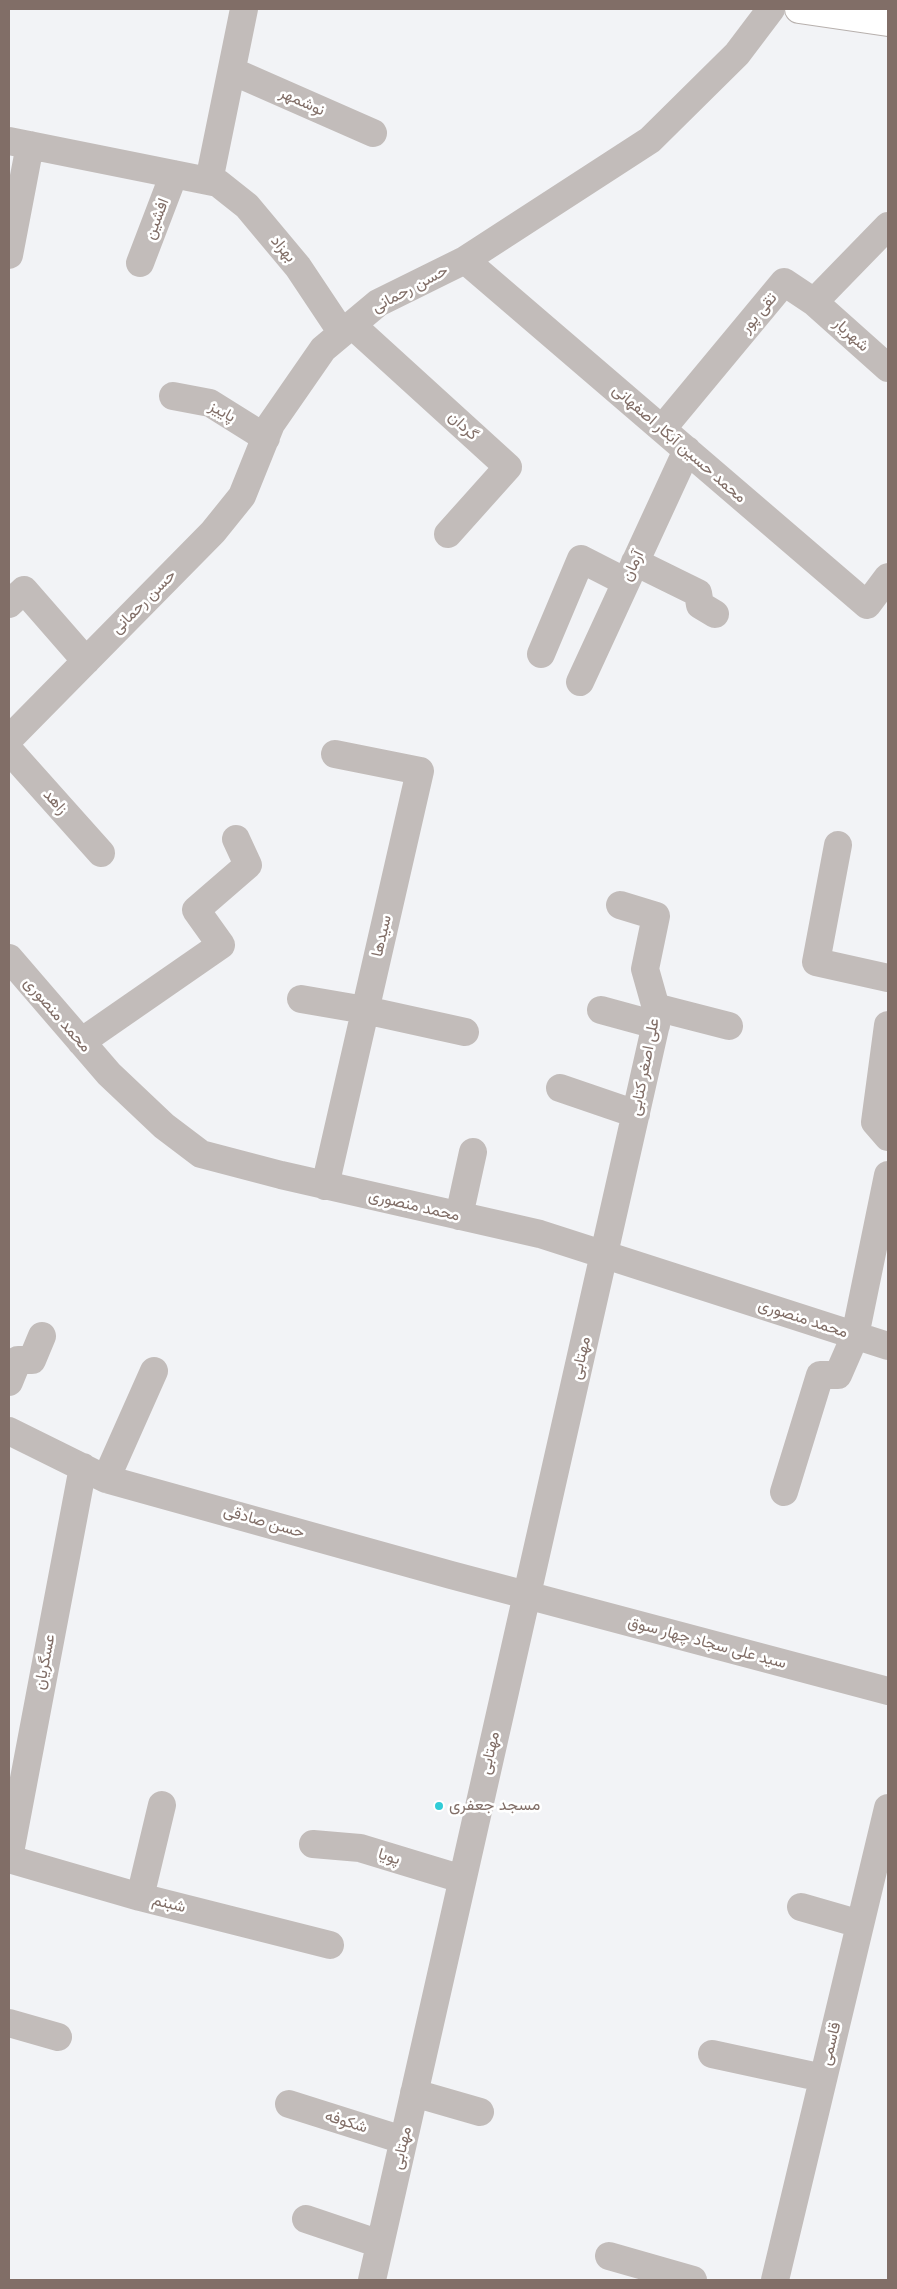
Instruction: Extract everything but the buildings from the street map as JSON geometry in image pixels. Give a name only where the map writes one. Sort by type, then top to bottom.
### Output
[{"type":"main road","points":[[799,9],[826,11],[888,22]]},
{"type":"street","points":[[209,181],[244,9]]},
{"type":"street","name":"حسن رحمانی","points":[[9,739],[213,532],[242,496],[272,424],[323,349],[378,303],[466,260],[650,140],[737,54],[771,9]]},
{"type":"street","name":"نوشمهر","points":[[232,71],[373,133]]},
{"type":"street","points":[[9,255],[19,143]]},
{"type":"street","name":"بهزاد","points":[[19,143],[218,183],[246,206],[347,329]]},
{"type":"street","name":"افشین","points":[[140,263],[174,174]]},
{"type":"street","points":[[814,302],[888,226]]},
{"type":"street","name":"محمد حسین آبکار اصفهانی","points":[[466,260],[867,605],[888,578]]},
{"type":"street","name":"تقی پور","points":[[662,429],[784,282],[814,302]]},
{"type":"street","name":"شهریار","points":[[814,302],[888,368]]},
{"type":"street","name":"گردان","points":[[347,329],[508,467],[448,534]]},
{"type":"street","name":"پاییز","points":[[173,396],[210,403],[266,438]]},
{"type":"street","name":"آرمان","points":[[580,682],[687,450]]},
{"type":"street","points":[[541,654],[581,558],[698,593],[700,605],[715,614]]},
{"type":"street","points":[[9,604],[24,590],[86,661]]},
{"type":"street","name":"زاهد","points":[[9,750],[101,853]]},
{"type":"street","name":"سیدها","points":[[325,1186],[420,771],[336,754]]},
{"type":"street","points":[[81,1042],[221,945],[196,910],[248,865],[236,839]]},
{"type":"street","points":[[838,845],[816,962],[888,978]]},
{"type":"street","name":"علی اصغر کتابی","points":[[605,1255],[655,1016],[645,969],[656,916],[620,904]]},
{"type":"street","name":"محمد منصوری","points":[[9,958],[81,1042],[123,1087],[164,1126],[201,1154],[325,1186],[540,1234],[888,1346]]},
{"type":"street","points":[[301,999],[365,1010],[465,1032]]},
{"type":"street","points":[[601,1010],[729,1026]]},
{"type":"street","points":[[888,1025],[875,1122],[888,1137]]},
{"type":"street","points":[[560,1088],[636,1114]]},
{"type":"street","points":[[459,1216],[473,1152]]},
{"type":"street","points":[[784,1492],[820,1375],[838,1375],[855,1336],[888,1175]]},
{"type":"street","name":"مهتابی","points":[[372,2280],[526,1595],[605,1255]]},
{"type":"street","points":[[9,1382],[18,1360],[32,1360],[42,1336]]},
{"type":"street","name":"عسگریان","points":[[9,1858],[95,1473],[154,1371]]},
{"type":"street","name":"حسن صادقی","points":[[9,1431],[95,1473],[526,1595]]},
{"type":"street","name":"سید علی سجاد چهار سوق","points":[[526,1595],[888,1691]]},
{"type":"street","points":[[140,1897],[162,1804]]},
{"type":"street","name":"قاسمی","points":[[775,2280],[888,1808]]},
{"type":"street","name":"پویا","points":[[314,1844],[360,1848],[462,1879]]},
{"type":"street","name":"شبنم","points":[[9,1858],[140,1897],[330,1945]]},
{"type":"street","points":[[801,1907],[860,1924]]},
{"type":"street","points":[[9,2023],[58,2037]]},
{"type":"street","points":[[712,2054],[823,2078]]},
{"type":"street","points":[[414,2093],[480,2112]]},
{"type":"street","name":"شکوفه","points":[[289,2104],[403,2140]]},
{"type":"street","points":[[306,2219],[380,2244]]},
{"type":"street","points":[[609,2256],[694,2280]]},
{"type":"place","name":"مسجد جعفری","points":[[439,1806]]}]
